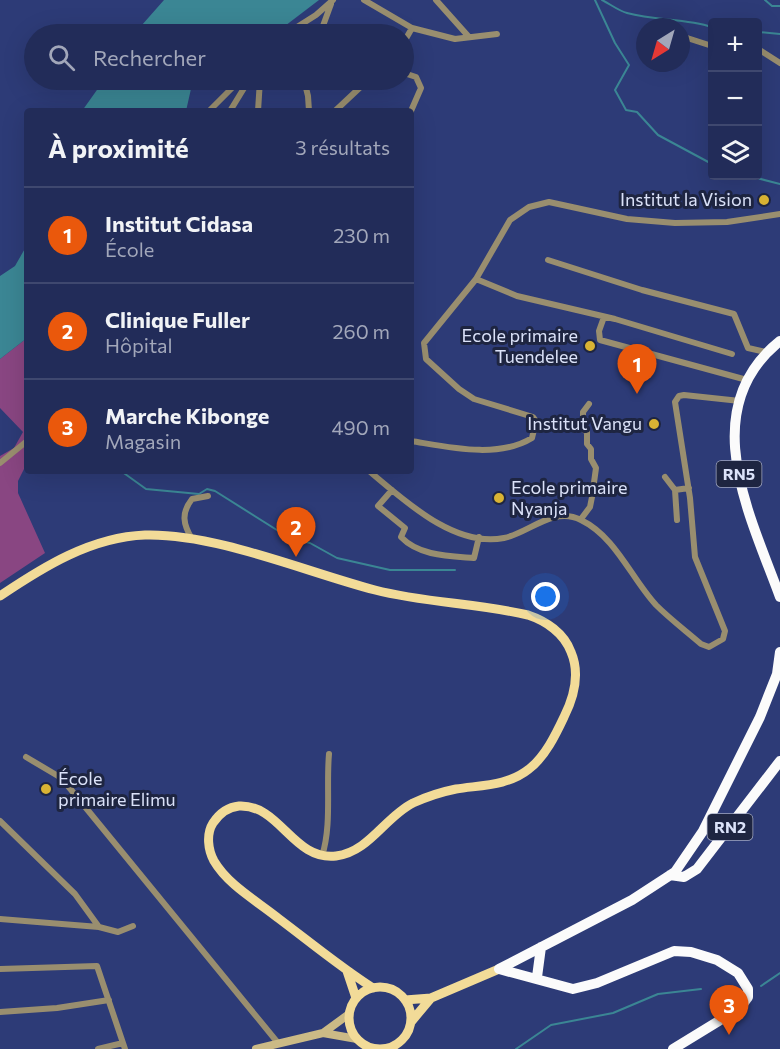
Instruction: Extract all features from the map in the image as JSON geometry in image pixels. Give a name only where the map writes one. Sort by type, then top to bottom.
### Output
[{"type":"highway","name":"RN5","points":[[780,341],[754,366],[747,380],[733,442],[742,487],[780,597]]},
{"type":"highway","points":[[670,875],[703,831],[760,717],[777,674],[780,652]]},
{"type":"highway","name":"RN2","points":[[499,969],[632,900],[670,875],[684,877],[697,869],[780,761]]},
{"type":"highway","points":[[537,977],[541,947]]},
{"type":"highway","points":[[499,969],[537,977],[559,986],[583,988],[674,951],[691,952],[717,960],[738,973],[748,989],[746,1001],[735,1011],[673,1049]]},
{"type":"main road","points":[[0,596],[47,566],[77,551],[106,542],[143,535],[192,539],[397,595],[528,615],[547,623],[571,650],[576,668],[571,699],[555,736],[530,769],[506,781],[489,786],[455,789],[426,798],[396,815],[357,849],[335,856],[322,856],[305,849],[264,813],[248,807],[231,808],[225,811],[214,820],[209,832],[213,859],[231,882],[347,971],[373,988],[394,990],[405,1000],[411,1022]]},
{"type":"main road","points":[[405,1000],[431,998],[499,969]]},
{"type":"main road","points":[[347,971],[356,998]]},
{"type":"main road","points":[[373,988],[356,998],[350,1014],[352,1031],[362,1044],[380,1049],[393,1047],[406,1036],[411,1022],[431,998]]},
{"type":"street","points":[[364,0],[405,24]]},
{"type":"street","points":[[300,24],[333,1]]},
{"type":"street","points":[[326,24],[333,1]]},
{"type":"street","points":[[435,1],[469,37]]},
{"type":"street","points":[[414,29],[455,39],[497,34]]},
{"type":"street","points":[[690,39],[708,45]]},
{"type":"street","points":[[762,52],[780,63]]},
{"type":"street","points":[[412,108],[421,88],[414,76]]},
{"type":"street","points":[[212,108],[230,90]]},
{"type":"street","points":[[232,108],[243,90]]},
{"type":"street","points":[[258,108],[259,90]]},
{"type":"street","points":[[306,90],[309,108]]},
{"type":"street","points":[[338,108],[357,90]]},
{"type":"street","points":[[414,441],[476,450],[523,443],[532,438],[536,421],[533,417],[474,399],[459,389],[426,359],[424,343],[476,279],[510,220],[538,203],[549,202],[627,219],[675,223],[727,222],[780,214]]},
{"type":"street","points":[[548,260],[642,290],[734,314],[748,348],[766,352]]},
{"type":"street","points":[[476,279],[517,296],[604,316],[732,354]]},
{"type":"street","points":[[604,316],[599,331],[600,340],[747,380]]},
{"type":"street","points":[[373,474],[435,523],[479,537],[503,538],[545,520],[563,516],[581,519],[617,552],[657,606],[701,644],[709,646],[723,639],[725,631],[695,557],[689,488],[676,398],[684,395],[741,401]]},
{"type":"street","points":[[581,519],[590,507],[596,468],[587,444],[587,432],[583,429],[583,412],[589,404]]},
{"type":"street","points":[[0,463],[24,443]]},
{"type":"street","points":[[665,477],[675,490],[677,520]]},
{"type":"street","points":[[675,490],[689,488]]},
{"type":"street","points":[[392,490],[378,506],[405,528],[401,537],[418,549],[446,556],[474,558],[479,537]]},
{"type":"street","points":[[192,539],[184,523],[185,511],[192,499],[208,496]]},
{"type":"street","points":[[322,856],[328,840],[326,815],[330,792],[327,775],[329,754]]},
{"type":"street","points":[[26,756],[58,776],[68,786],[278,1043]]},
{"type":"street","points":[[0,821],[75,894],[99,927]]},
{"type":"street","points":[[0,919],[99,927],[118,932],[133,926]]},
{"type":"street","points":[[0,969],[97,966],[124,1046],[98,1049]]},
{"type":"street","points":[[0,1012],[57,1008],[109,1000]]},
{"type":"street","points":[[256,1049],[323,1033],[350,1014]]},
{"type":"street","points":[[323,1033],[362,1044]]},
{"type":"shaded area","points":[[164,0],[319,0],[288,24],[143,24]]},
{"type":"shaded area","points":[[97,90],[191,90],[187,108],[84,108]]},
{"type":"shaded area","points":[[24,250],[24,340],[0,359],[0,276],[15,266]]},
{"type":"shaded area","points":[[24,340],[24,469],[18,481],[18,493],[45,553],[0,583],[0,456],[14,448],[23,432],[0,408],[0,359]]},
{"type":"waterway","points":[[595,0],[615,43],[629,65],[615,90],[626,110],[637,112],[658,135],[708,162]]},
{"type":"waterway","points":[[602,0],[627,13],[708,26]]},
{"type":"waterway","points":[[765,0],[772,6],[780,6]]},
{"type":"waterway","points":[[762,32],[780,34]]},
{"type":"waterway","points":[[762,179],[780,184]]},
{"type":"waterway","points":[[125,474],[146,489],[199,494],[207,489],[215,491],[288,537],[310,543],[337,558],[390,570],[455,570]]},
{"type":"waterway","points":[[761,986],[780,973]]},
{"type":"waterway","points":[[516,1049],[551,1025],[613,1013],[658,994],[701,989]]},
{"type":"place","name":"Institut la Vision","points":[[764,200]]},
{"type":"place","name":"Ecole primaire Tuendelee","points":[[590,346]]},
{"type":"place","name":"Institut Cidasa","points":[[637,394]]},
{"type":"place","name":"Institut Vangu","points":[[654,424]]},
{"type":"place","name":"Ecole primaire Nyanja","points":[[499,498]]},
{"type":"place","name":"Clinique Fuller","points":[[296,557]]},
{"type":"place","name":"École primaire Elimu","points":[[46,789]]},
{"type":"place","name":"Marche Kibonge","points":[[729,1035]]}]
